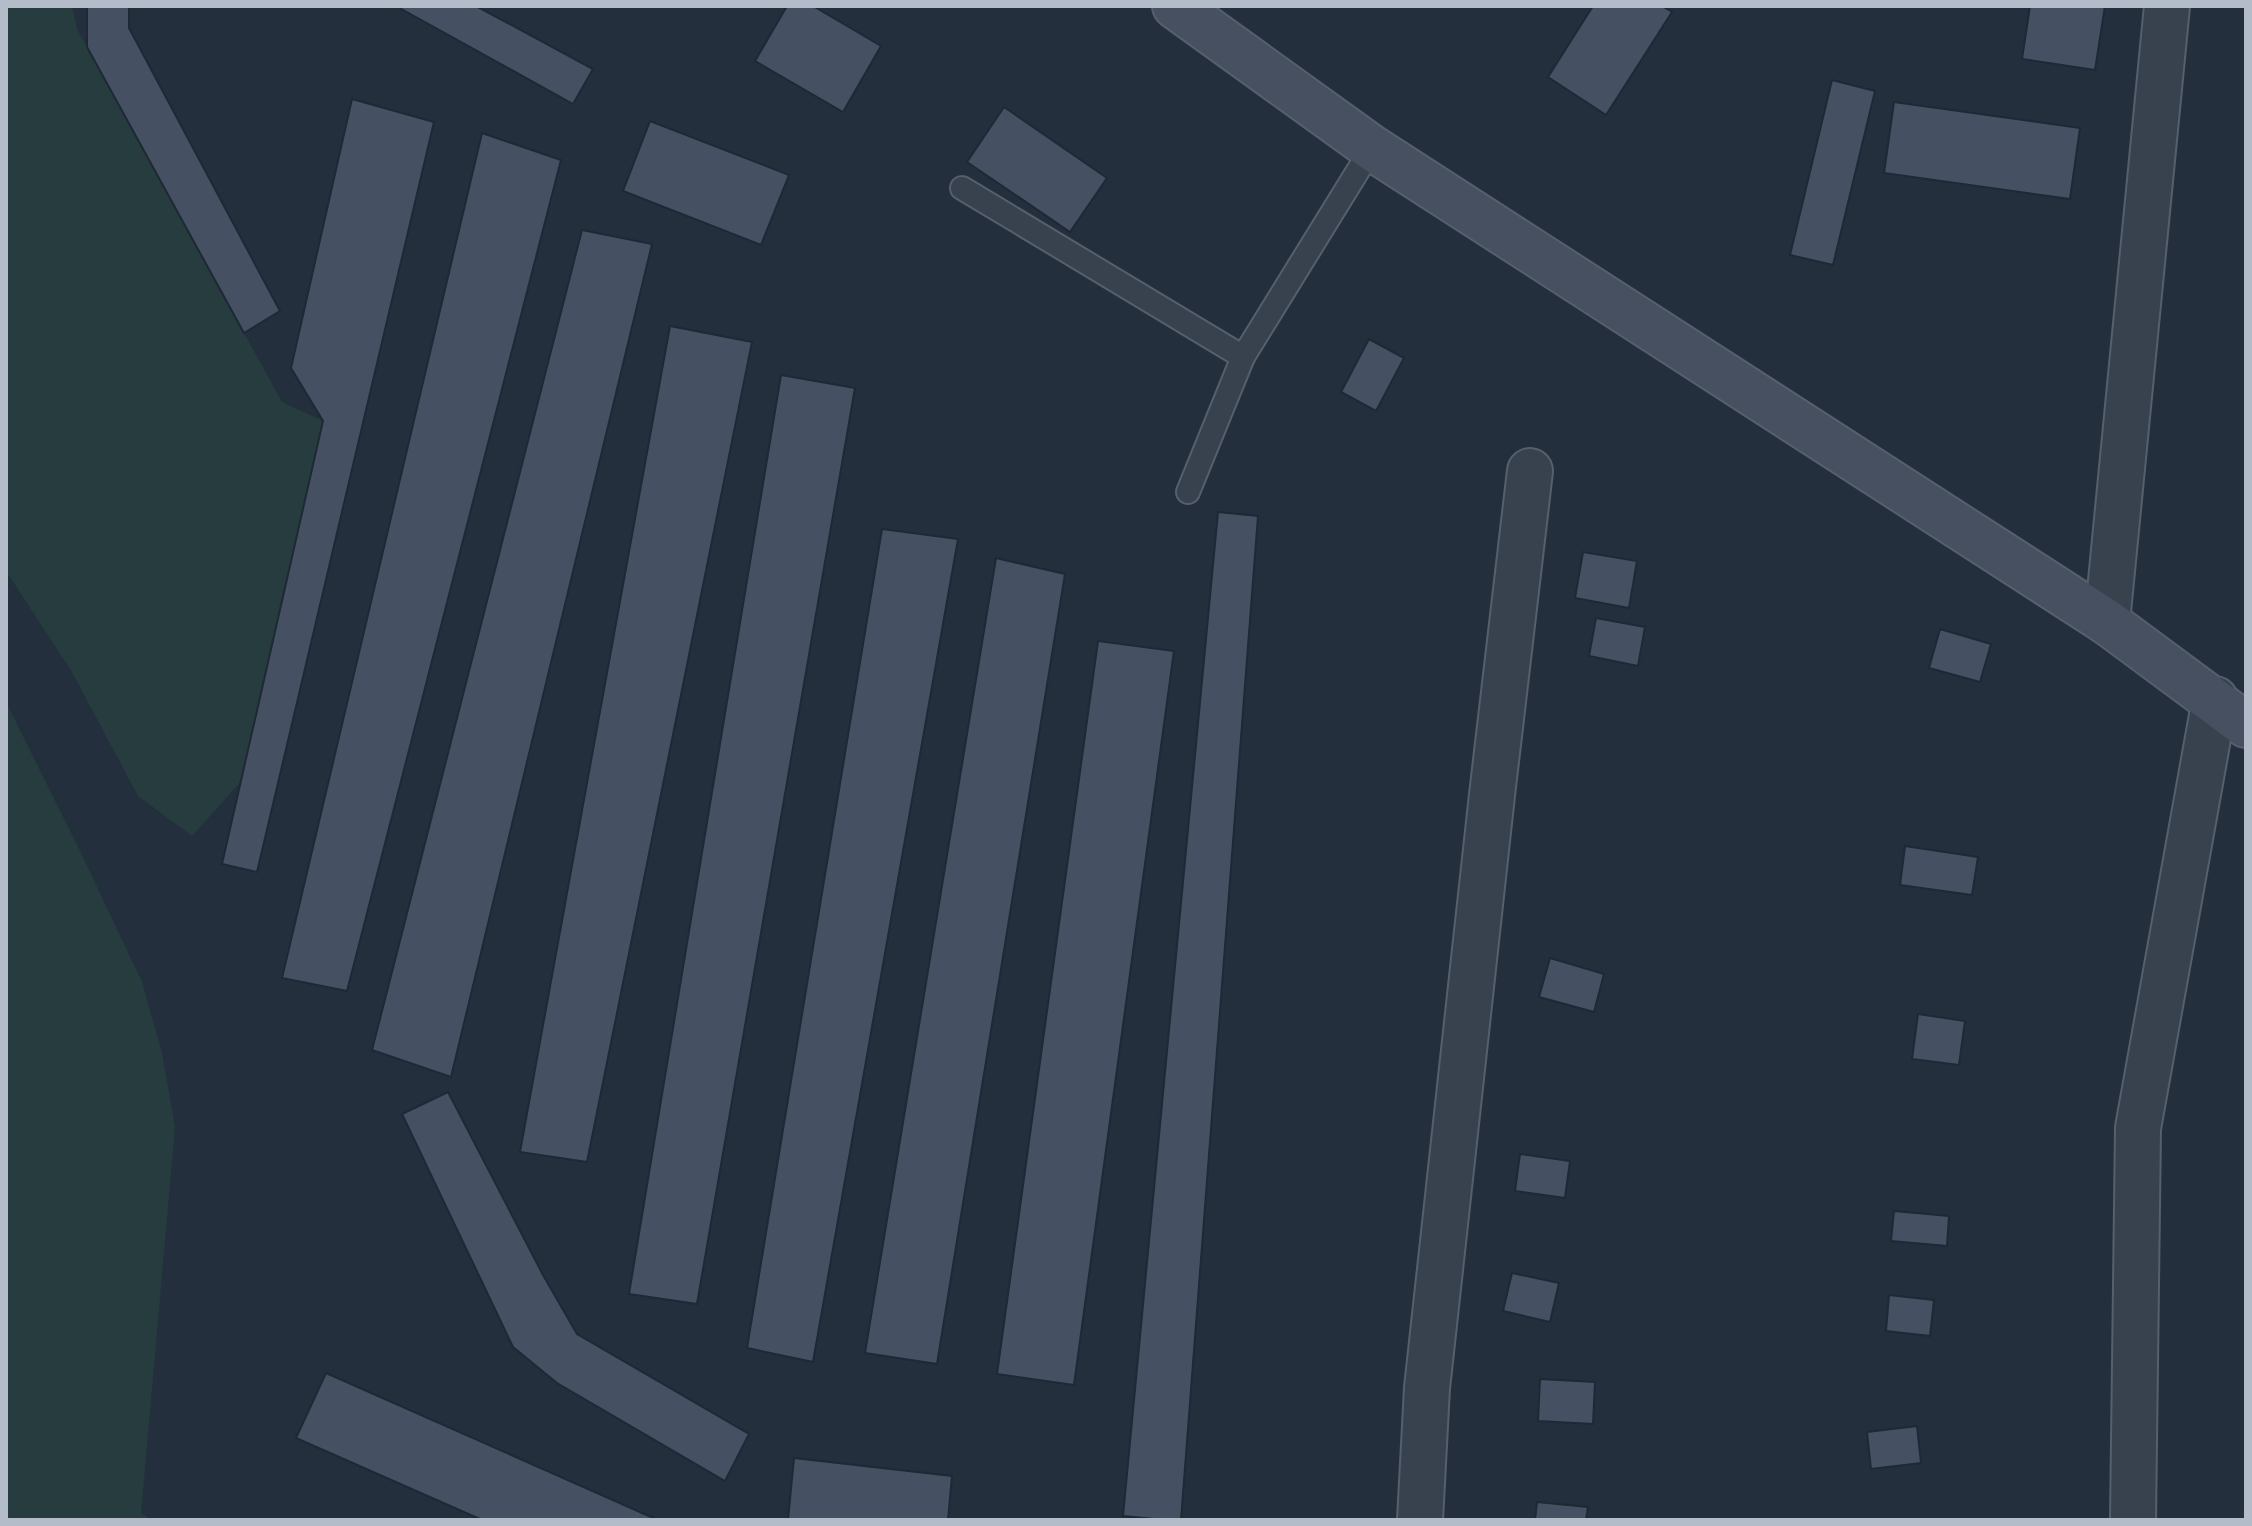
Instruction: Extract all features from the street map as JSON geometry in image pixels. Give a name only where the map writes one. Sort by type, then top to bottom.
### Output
[{"type":"street","points":[[1175,6],[1372,148],[2107,622],[2230,712],[2138,1128],[2133,1520]]},
{"type":"street","points":[[2107,622],[2167,6]]},
{"type":"street","points":[[1420,1520],[1429,1372],[1530,471]]},
{"type":"lane","points":[[1188,492],[1243,357],[1372,148]]},
{"type":"lane","points":[[962,188],[1243,357]]},
{"type":"green space","points":[[6,6],[72,6],[77,29],[282,402],[323,421],[243,779],[192,836],[138,796],[72,672],[6,571]]},
{"type":"green space","points":[[6,702],[142,982],[162,1053],[175,1127],[141,1513],[152,1520],[6,1520]]},
{"type":"building","points":[[87,6],[129,6],[129,28],[280,311],[244,333],[87,47]]},
{"type":"building","points":[[396,6],[476,6],[593,69],[573,104]]},
{"type":"building","points":[[787,6],[813,6],[881,46],[843,112],[755,61]]},
{"type":"building","points":[[1593,6],[1662,6],[1672,12],[1606,115],[1548,77]]},
{"type":"building","points":[[2030,6],[2105,6],[2095,70],[2022,59]]},
{"type":"building","points":[[1832,80],[1875,91],[1833,265],[1790,255]]},
{"type":"building","points":[[352,99],[434,122],[257,872],[222,864],[323,421],[291,368]]},
{"type":"building","points":[[1894,102],[2080,128],[2070,199],[1884,173]]},
{"type":"building","points":[[1004,107],[1107,178],[1070,232],[967,162]]},
{"type":"building","points":[[650,121],[789,175],[761,245],[623,191]]},
{"type":"building","points":[[482,133],[561,160],[347,991],[282,978]]},
{"type":"building","points":[[582,230],[652,244],[451,1077],[372,1050]]},
{"type":"building","points":[[670,326],[752,342],[587,1162],[520,1152]]},
{"type":"building","points":[[1369,339],[1404,358],[1376,411],[1341,392]]},
{"type":"building","points":[[781,375],[855,388],[697,1304],[629,1294]]},
{"type":"building","points":[[1218,512],[1258,516],[1181,1520],[1165,1520],[1123,1516]]},
{"type":"building","points":[[882,529],[958,539],[813,1362],[747,1348]]},
{"type":"building","points":[[1583,552],[1637,561],[1629,608],[1575,598]]},
{"type":"building","points":[[996,558],[1065,574],[937,1364],[865,1353]]},
{"type":"building","points":[[1596,618],[1645,627],[1638,666],[1589,656]]},
{"type":"building","points":[[1940,629],[1991,644],[1980,682],[1929,668]]},
{"type":"building","points":[[1098,641],[1174,651],[1074,1385],[997,1374]]},
{"type":"building","points":[[1905,846],[1978,857],[1972,895],[1900,885]]},
{"type":"building","points":[[1550,958],[1604,974],[1594,1012],[1539,997]]},
{"type":"building","points":[[1918,1014],[1965,1021],[1959,1065],[1912,1059]]},
{"type":"building","points":[[448,1092],[577,1334],[749,1434],[725,1481],[557,1383],[513,1347],[402,1114]]},
{"type":"building","points":[[1520,1154],[1570,1161],[1565,1198],[1515,1191]]},
{"type":"building","points":[[1894,1211],[1949,1216],[1947,1246],[1891,1241]]},
{"type":"building","points":[[1512,1273],[1559,1283],[1550,1322],[1503,1311]]},
{"type":"building","points":[[1889,1295],[1934,1300],[1930,1336],[1886,1331]]},
{"type":"building","points":[[326,1373],[658,1520],[482,1520],[296,1438]]},
{"type":"building","points":[[1540,1379],[1595,1382],[1593,1424],[1538,1421]]},
{"type":"building","points":[[1917,1426],[1921,1463],[1871,1469],[1867,1432]]},
{"type":"building","points":[[794,1458],[952,1476],[948,1520],[788,1520]]},
{"type":"building","points":[[1537,1502],[1588,1507],[1586,1520],[1535,1520]]}]
